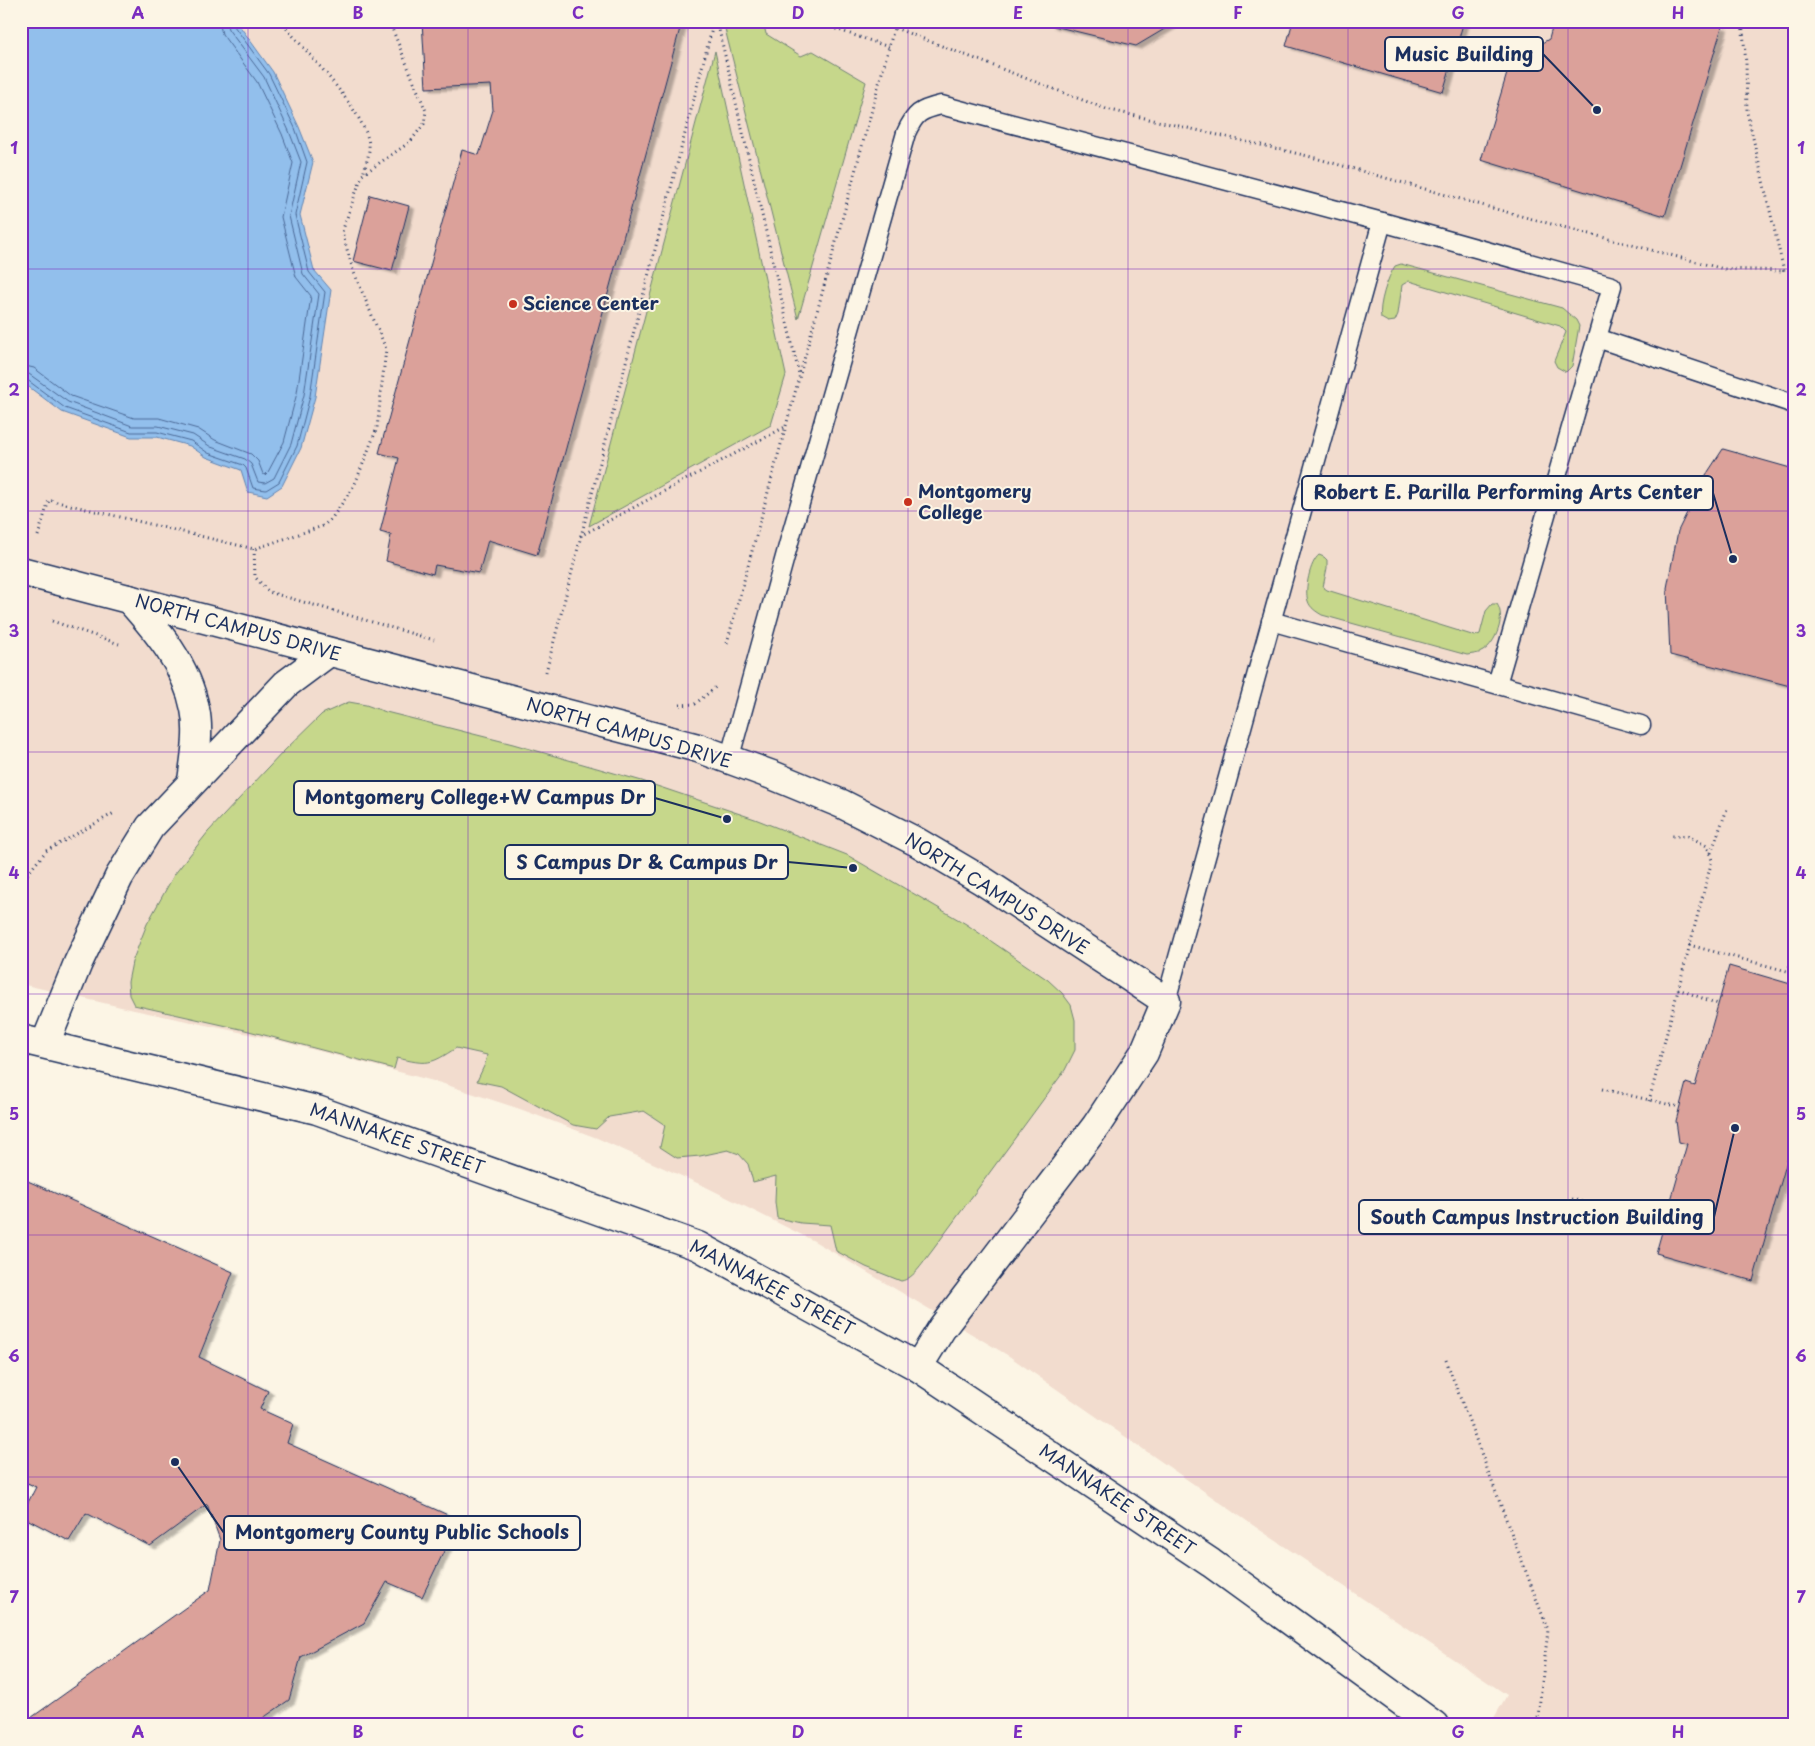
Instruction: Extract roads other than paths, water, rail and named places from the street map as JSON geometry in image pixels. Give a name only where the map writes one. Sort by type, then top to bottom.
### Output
[{"type":"street","name":"NORTH CAMPUS DRIVE","points":[[21,571],[698,748],[772,775],[842,804],[917,842],[983,881],[1166,1001]]},
{"type":"street","points":[[128,599],[153,627],[167,647],[184,677],[193,701],[197,739],[192,781]]},
{"type":"street","points":[[33,1041],[78,963],[119,877],[150,827],[286,684],[329,652]]},
{"type":"street","points":[[918,1367],[942,1328],[1096,1126],[1144,1053],[1166,1001]]},
{"type":"street","name":"MANNAKEE STREET","points":[[33,1041],[316,1110],[698,1246],[918,1367],[1211,1563],[1434,1725]]},
{"type":"lane","points":[[729,760],[906,132],[912,121],[924,109],[941,105],[1382,222],[1612,286],[1498,684]]},
{"type":"lane","points":[[1166,1001],[1382,222]]},
{"type":"lane","points":[[1597,338],[1794,404]]},
{"type":"lane","points":[[1271,621],[1641,725]]},
{"type":"water","points":[[21,21],[236,21],[273,72],[313,162],[300,215],[314,270],[331,290],[315,397],[301,448],[282,486],[267,496],[248,492],[241,470],[206,457],[190,446],[157,437],[131,437],[62,412],[21,381]]},
{"type":"place","name":"Music Building","points":[[1597,110]]},
{"type":"place","name":"Science Center","points":[[513,304]]},
{"type":"place","name":"Montgomery College","points":[[908,502]]},
{"type":"place","name":"Robert E. Parilla Performing Arts Center","points":[[1733,559]]},
{"type":"place","name":"Montgomery College+W Campus Dr","points":[[727,819]]},
{"type":"place","name":"S Campus Dr & Campus Dr","points":[[853,868]]},
{"type":"place","name":"South Campus Instruction Building","points":[[1735,1128]]},
{"type":"place","name":"Montgomery County Public Schools","points":[[175,1462]]}]
